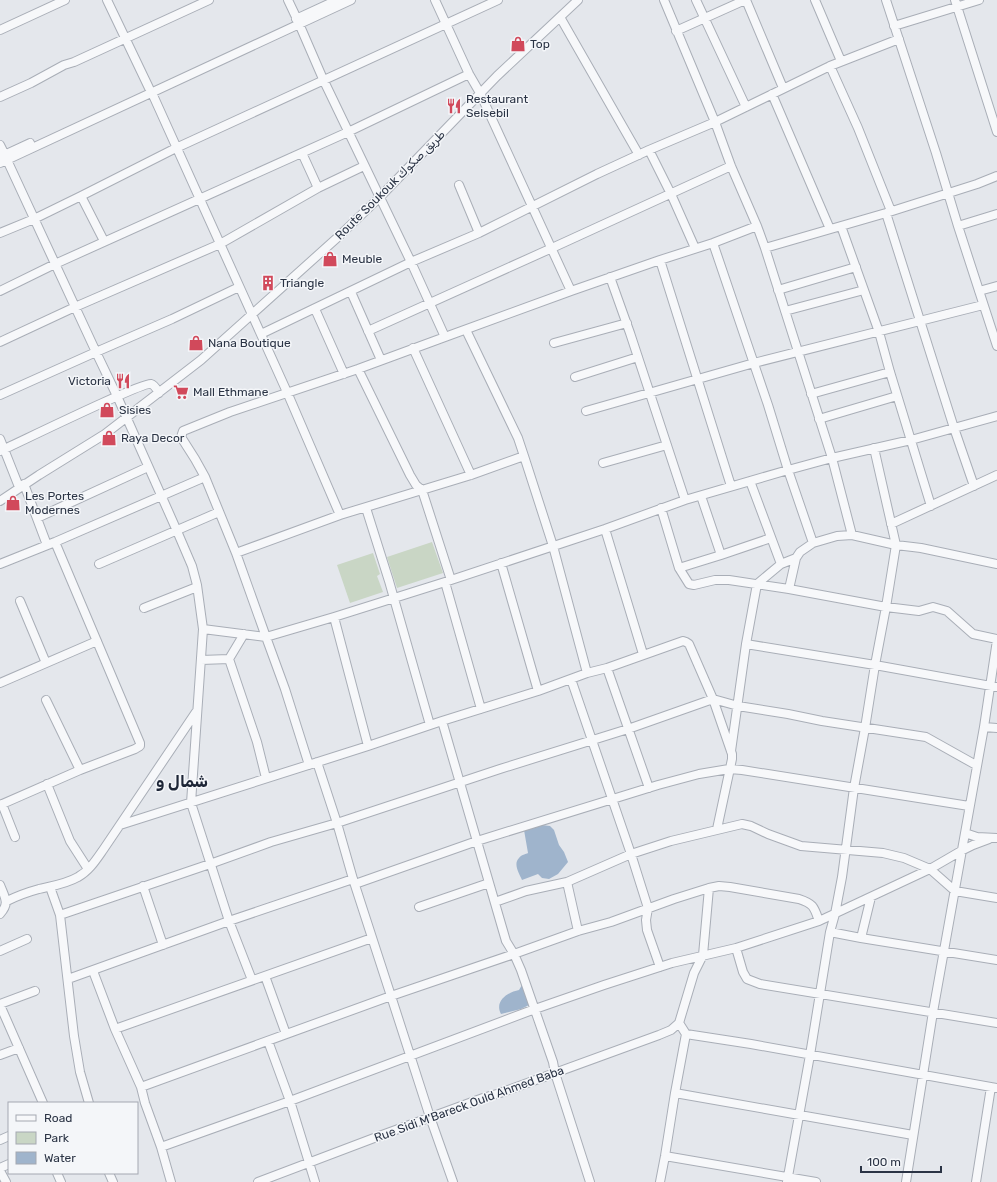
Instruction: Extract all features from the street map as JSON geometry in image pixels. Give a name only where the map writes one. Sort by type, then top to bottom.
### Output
[{"type":"street","points":[[0,30],[65,0]]},
{"type":"street","points":[[107,0],[200,198],[287,392],[340,515]]},
{"type":"street","points":[[0,97],[31,83],[64,65],[74,62],[209,0]]},
{"type":"street","points":[[288,0],[323,79],[411,262],[445,337]]},
{"type":"street","points":[[3,159],[298,21],[337,0]]},
{"type":"street","points":[[298,21],[351,0]]},
{"type":"street","points":[[435,0],[533,206],[571,291]]},
{"type":"street","points":[[0,233],[34,219],[176,148],[323,79],[498,0]]},
{"type":"street","name":"Route Soukouk طريق صكوك","points":[[0,500],[105,434],[201,360],[315,258],[380,197],[480,93],[578,0]]},
{"type":"street","points":[[664,0],[765,248],[832,458],[852,535]]},
{"type":"street","points":[[696,0],[746,107]]},
{"type":"street","points":[[676,31],[745,0],[783,88]]},
{"type":"street","points":[[815,0],[841,61]]},
{"type":"street","points":[[886,0],[997,346]]},
{"type":"street","points":[[894,26],[956,3],[979,0]]},
{"type":"street","points":[[956,3],[997,132]]},
{"type":"street","points":[[560,16],[639,155]]},
{"type":"street","points":[[261,334],[411,262],[479,233],[597,174],[714,122],[830,66],[898,39]]},
{"type":"street","points":[[830,66],[858,128],[888,212],[954,428],[974,486]]},
{"type":"street","points":[[0,291],[104,241],[348,132],[469,74]]},
{"type":"street","points":[[772,94],[830,229]]},
{"type":"street","points":[[0,145],[3,159],[34,219],[118,396],[126,418],[178,531],[192,566],[197,587],[203,629],[191,803],[229,921],[252,980]]},
{"type":"street","points":[[649,150],[671,194],[695,248]]},
{"type":"street","points":[[302,153],[318,188]]},
{"type":"street","points":[[0,342],[220,244],[318,188],[364,166]]},
{"type":"street","points":[[368,331],[731,166]]},
{"type":"street","points":[[765,248],[888,212],[978,184],[997,176]]},
{"type":"street","points":[[459,185],[479,233]]},
{"type":"street","points":[[81,196],[104,241]]},
{"type":"street","points":[[958,226],[997,214]]},
{"type":"street","points":[[309,764],[285,689],[236,553],[204,477],[181,437],[183,431],[230,412],[344,374],[610,277],[713,243],[757,226]]},
{"type":"street","points":[[841,226],[879,332],[931,506]]},
{"type":"street","points":[[713,243],[813,543]]},
{"type":"street","points":[[660,260],[731,486]]},
{"type":"street","points":[[778,290],[856,266]]},
{"type":"street","points":[[610,277],[627,323],[684,500]]},
{"type":"street","points":[[979,292],[997,286]]},
{"type":"street","points":[[0,395],[172,320],[239,287]]},
{"type":"street","points":[[785,311],[864,290]]},
{"type":"street","points":[[351,292],[381,360]]},
{"type":"street","points":[[586,411],[754,363],[984,305]]},
{"type":"street","points":[[315,309],[344,374]]},
{"type":"street","points":[[554,343],[627,323]]},
{"type":"street","points":[[466,330],[518,438],[553,546],[587,673]]},
{"type":"street","points":[[413,348],[471,475]]},
{"type":"street","points":[[575,377],[638,357]]},
{"type":"street","points":[[358,369],[413,481],[422,490],[448,581],[481,709]]},
{"type":"street","points":[[811,394],[890,372]]},
{"type":"street","points":[[2,450],[118,396],[148,384],[154,386],[159,393]]},
{"type":"street","points":[[819,418],[897,396]]},
{"type":"street","points":[[203,629],[266,637],[448,581],[605,529],[684,500],[832,458],[911,440],[997,416]]},
{"type":"street","points":[[0,439],[2,450],[51,543],[97,641],[140,743],[140,746],[135,749],[80,770],[1,804],[15,837]]},
{"type":"street","points":[[603,463],[667,445]]},
{"type":"street","points":[[788,1180],[830,932],[842,877],[854,788],[896,545],[874,448]]},
{"type":"street","points":[[236,553],[340,515],[471,475],[524,456]]},
{"type":"street","points":[[37,518],[148,467]]},
{"type":"street","points":[[891,524],[997,476]]},
{"type":"street","points":[[0,564],[204,477]]},
{"type":"street","points":[[750,481],[781,564]]},
{"type":"street","points":[[701,496],[721,555]]},
{"type":"street","points":[[366,508],[382,557],[430,725]]},
{"type":"street","points":[[661,508],[680,568],[689,584],[694,585],[722,580],[789,589],[886,607],[919,611],[933,607],[947,611],[973,634],[997,639],[993,686],[976,765],[970,806],[961,850],[922,1074],[906,1182]]},
{"type":"street","points":[[99,564],[219,512]]},
{"type":"street","points":[[605,529],[643,654]]},
{"type":"street","points":[[789,589],[796,558],[800,552],[813,543],[837,536],[852,535],[997,564]]},
{"type":"street","points":[[680,568],[771,538]]},
{"type":"street","points":[[731,752],[746,644],[757,584],[781,564],[796,558]]},
{"type":"street","points":[[500,563],[538,691]]},
{"type":"street","points":[[144,608],[197,587]]},
{"type":"street","points":[[20,600],[46,663]]},
{"type":"street","points":[[334,617],[368,746]]},
{"type":"street","points":[[244,634],[229,659],[257,742],[266,778]]},
{"type":"street","points":[[0,681],[97,641]]},
{"type":"street","points":[[120,825],[538,691],[683,641],[689,644],[712,699],[731,752],[732,758],[717,829]]},
{"type":"street","points":[[746,644],[993,686]]},
{"type":"street","points":[[201,660],[229,659]]},
{"type":"street","points":[[607,668],[649,788]]},
{"type":"street","points":[[571,679],[648,908],[646,920],[647,930],[660,967]]},
{"type":"street","points":[[60,914],[271,842],[337,823],[460,782],[628,729],[712,699],[738,706],[926,737],[976,765]]},
{"type":"street","points":[[46,700],[80,770]]},
{"type":"street","points":[[7,901],[16,896],[74,880],[95,862],[197,710]]},
{"type":"street","points":[[442,721],[506,941],[521,970],[535,1009],[590,1182]]},
{"type":"street","points":[[984,727],[997,728]]},
{"type":"street","points":[[318,762],[372,938],[452,1182]]},
{"type":"street","points":[[68,979],[229,921],[477,841],[698,774],[729,769],[742,770],[970,806]]},
{"type":"street","points":[[47,784],[67,835],[88,869]]},
{"type":"street","points":[[495,902],[526,891],[567,882],[631,854],[671,841],[742,824],[751,826],[801,846],[883,853],[904,858],[930,869],[955,891],[997,898]]},
{"type":"street","points":[[965,833],[977,837],[993,838]]},
{"type":"street","points":[[161,1146],[290,1101],[535,1009],[604,985],[660,967],[703,955],[736,948],[819,921],[871,898],[930,869],[961,850],[993,838]]},
{"type":"street","points":[[567,882],[578,931]]},
{"type":"street","points":[[419,907],[489,883]]},
{"type":"street","points":[[0,885],[7,901],[5,909],[0,914]]},
{"type":"street","points":[[143,886],[163,945]]},
{"type":"street","points":[[141,1087],[391,996],[578,931],[611,922],[674,898],[709,888],[719,886],[730,887],[799,898],[809,902],[819,921]]},
{"type":"street","points":[[50,887],[60,914],[74,1036],[80,1072],[89,1102]]},
{"type":"street","points":[[660,1182],[686,1034],[679,1023],[694,973],[703,955],[709,888]]},
{"type":"street","points":[[861,938],[871,898]]},
{"type":"street","points":[[830,932],[997,960]]},
{"type":"street","points":[[115,1029],[372,938]]},
{"type":"street","points":[[0,951],[27,939]]},
{"type":"street","points":[[736,948],[743,972],[747,979],[752,982],[820,995],[997,1023]]},
{"type":"street","points":[[93,971],[115,1029],[141,1087],[141,1104],[161,1146],[171,1182]]},
{"type":"street","points":[[265,976],[286,1034]]},
{"type":"street","points":[[35,991],[0,1004],[43,1102]]},
{"type":"street","name":"Rue Sidi M'Bareck Ould Ahmed Baba","points":[[258,1182],[483,1098],[659,1035],[671,1030],[679,1023]]},
{"type":"street","points":[[686,1034],[994,1087],[976,1182]]},
{"type":"street","points":[[268,1041],[290,1101],[316,1182]]},
{"type":"street","points":[[0,1054],[19,1048]]},
{"type":"street","points":[[675,1093],[913,1135]]},
{"type":"street","points":[[665,1156],[788,1180],[816,1182]]},
{"type":"street","points":[[0,1169],[6,1182]]},
{"type":"green space","points":[[432,542],[443,573],[397,588],[387,557]]},
{"type":"green space","points":[[373,553],[380,574],[377,576],[383,592],[350,603],[337,565]]},
{"type":"water","points":[[542,825],[550,826],[554,830],[559,845],[568,862],[558,874],[549,879],[542,878],[538,874],[522,880],[517,869],[517,860],[522,855],[528,853],[524,830]]},
{"type":"water","points":[[522,985],[529,1005],[521,1009],[501,1014],[499,1005],[503,998],[519,990]]},
{"type":"place","name":"Top","points":[[518,44]]},
{"type":"place","name":"Restaurant Selsebil","points":[[454,106]]},
{"type":"place","name":"Meuble","points":[[330,259]]},
{"type":"place","name":"Triangle","points":[[268,283]]},
{"type":"place","name":"Nana Boutique","points":[[196,343]]},
{"type":"place","name":"Victoria","points":[[123,381]]},
{"type":"place","name":"Mall Ethmane","points":[[181,392]]},
{"type":"place","name":"Sisies","points":[[107,410]]},
{"type":"place","name":"Raya Decor","points":[[109,438]]},
{"type":"place","name":"Les Portes Modernes","points":[[13,503]]},
{"type":"district","name":"شمال و","points":[[182,781]]}]
